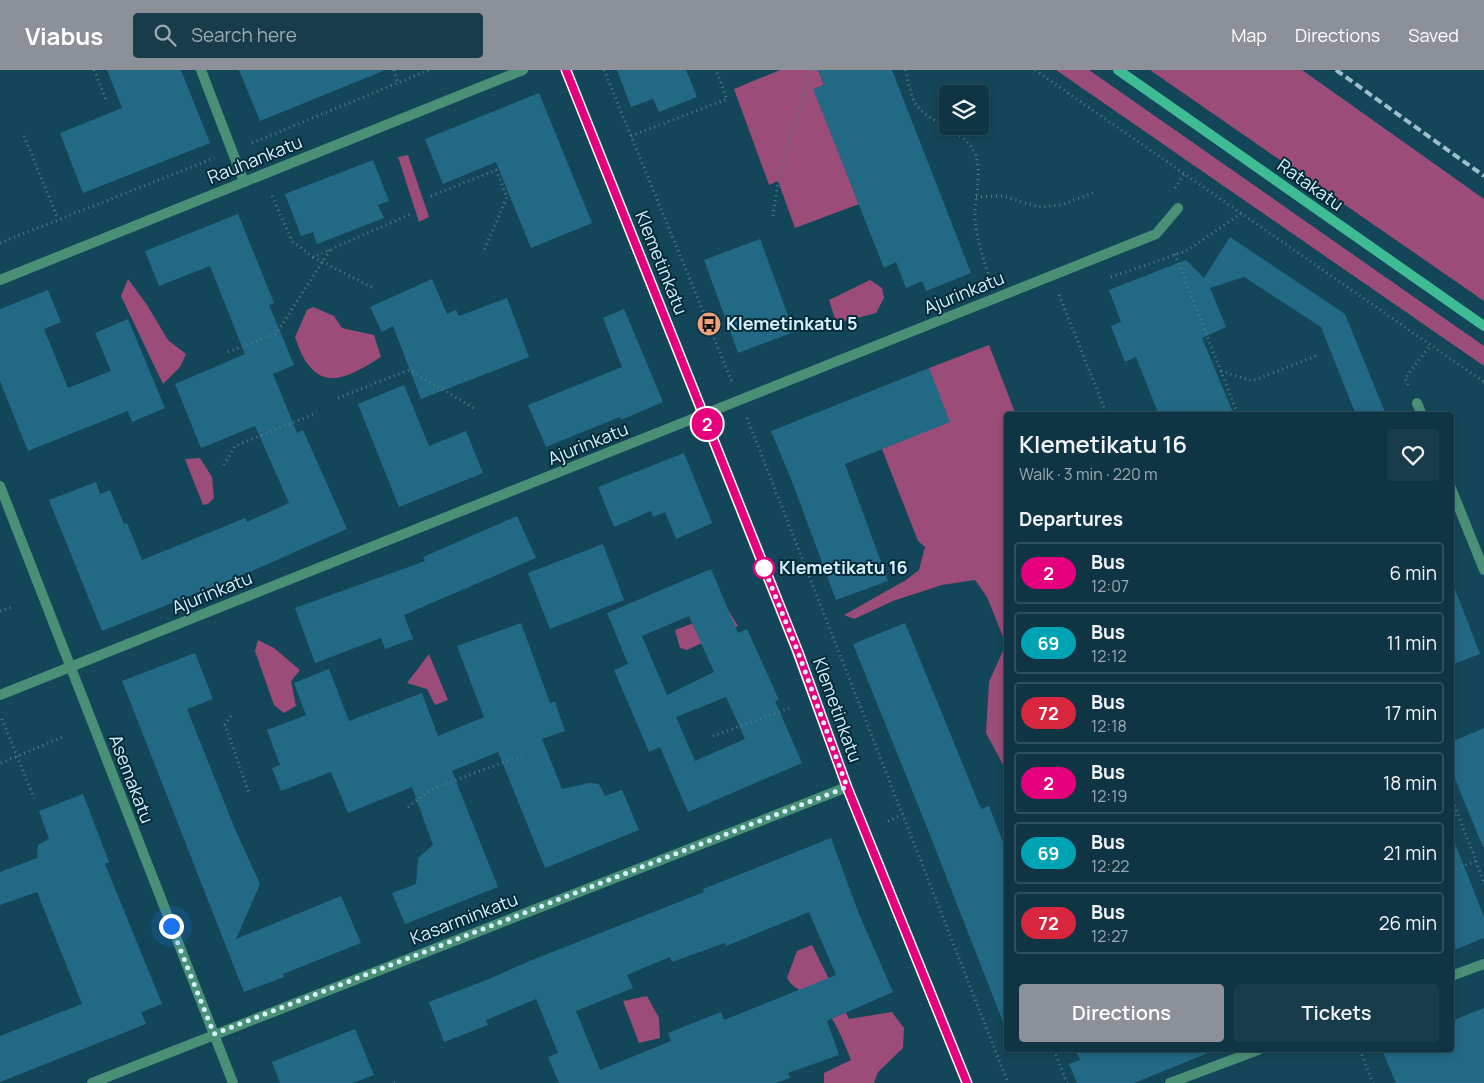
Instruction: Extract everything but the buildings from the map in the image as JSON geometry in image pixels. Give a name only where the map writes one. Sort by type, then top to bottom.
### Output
[{"type":"main road","name":"Ratakatu","points":[[1118,70],[1484,326]]},
{"type":"street","points":[[201,70],[244,182]]},
{"type":"street","name":"Rauhankatu","points":[[0,280],[523,70]]},
{"type":"street","name":"Klemetinkatu","points":[[566,70],[798,652],[847,787],[967,1083]]},
{"type":"street","name":"Ajurinkatu","points":[[0,695],[704,416],[1156,234],[1178,208]]},
{"type":"street","points":[[1417,403],[1421,412]]},
{"type":"street","name":"Asemakatu","points":[[0,486],[233,1083]]},
{"type":"street","points":[[1454,495],[1484,570]]},
{"type":"street","name":"Kasarminkatu","points":[[92,1083],[847,787]]},
{"type":"street","points":[[1454,975],[1484,964]]},
{"type":"street","points":[[1170,1083],[1253,1052]]},
{"type":"path","points":[[94,70],[107,102]]},
{"type":"path","points":[[394,70],[398,83]]},
{"type":"path","points":[[604,70],[732,381]]},
{"type":"path","points":[[631,136],[727,99],[716,70]]},
{"type":"path","points":[[773,216],[778,181],[811,70]]},
{"type":"path","points":[[905,70],[916,105],[928,117],[939,124]]},
{"type":"path","points":[[1035,70],[1484,382]]},
{"type":"path","points":[[957,135],[972,147],[976,158],[975,215],[978,243],[991,280]]},
{"type":"path","points":[[24,136],[58,220]]},
{"type":"path","points":[[431,196],[496,170],[507,198],[483,253]]},
{"type":"path","points":[[976,197],[1002,196],[1039,207],[1061,205],[1093,193]]},
{"type":"path","points":[[272,196],[292,242],[313,257],[373,288]]},
{"type":"path","points":[[313,257],[410,214]]},
{"type":"path","points":[[228,352],[276,334],[330,249]]},
{"type":"path","points":[[1175,254],[1237,412]]},
{"type":"path","points":[[1052,276],[1106,412]]},
{"type":"path","points":[[1417,403],[1406,378],[1430,345]]},
{"type":"path","points":[[1221,371],[1252,381],[1316,356]]},
{"type":"path","points":[[338,398],[409,370],[474,408]]},
{"type":"path","points":[[224,465],[235,446],[317,414]]},
{"type":"path","points":[[748,421],[1008,1083]]},
{"type":"path","points":[[0,611],[12,607]]},
{"type":"path","points":[[713,736],[790,708]]},
{"type":"path","points":[[231,716],[225,725],[249,793]]},
{"type":"path","points":[[2,719],[34,798]]},
{"type":"path","points":[[1,763],[63,737]]},
{"type":"path","points":[[408,807],[430,790],[509,760],[522,757]]},
{"type":"path","points":[[1454,804],[1484,884]]},
{"type":"path","points":[[1454,815],[1457,812]]},
{"type":"path","points":[[888,821],[902,815]]},
{"type":"path","points":[[1454,870],[1476,861]]},
{"type":"path","points":[[1055,1052],[1067,1083]]},
{"type":"path","points":[[1361,1052],[1373,1083]]},
{"type":"shaded area","points":[[780,70],[818,70],[824,85],[814,89],[859,204],[795,228],[778,181],[769,185],[734,89]]},
{"type":"shaded area","points":[[1056,70],[1089,70],[1484,346],[1484,366]]},
{"type":"shaded area","points":[[1150,70],[1302,70],[1484,199],[1484,301]]},
{"type":"shaded area","points":[[408,155],[429,217],[419,222],[398,157]]},
{"type":"shaded area","points":[[128,279],[147,305],[168,340],[186,354],[180,367],[163,384],[121,296]]},
{"type":"shaded area","points":[[870,280],[882,288],[884,298],[876,313],[846,321],[835,319],[829,300]]},
{"type":"shaded area","points":[[313,307],[334,316],[342,328],[374,335],[381,357],[346,376],[328,378],[319,375],[306,361],[295,337],[307,310]]},
{"type":"shaded area","points":[[989,345],[1015,412],[1004,412],[1004,639],[987,597],[975,580],[942,585],[893,601],[854,619],[844,615],[906,580],[919,570],[925,547],[918,541],[882,449],[929,368]]},
{"type":"shaded area","points":[[200,458],[212,477],[214,498],[208,504],[203,505],[185,459]]},
{"type":"shaded area","points":[[728,610],[738,626],[687,650],[680,648],[675,630]]},
{"type":"shaded area","points":[[258,640],[274,648],[300,670],[291,681],[296,706],[284,713],[274,705],[255,651]]},
{"type":"shaded area","points":[[1004,648],[1004,766],[986,733],[989,682]]},
{"type":"shaded area","points":[[429,654],[448,700],[435,705],[427,689],[407,683]]},
{"type":"shaded area","points":[[812,945],[849,1019],[892,1012],[904,1028],[903,1048],[878,1072],[874,1083],[824,1083],[824,1073],[851,1060],[838,1029],[824,1007],[814,998],[793,986],[787,978],[797,951]]},
{"type":"shaded area","points":[[647,996],[659,1018],[660,1038],[639,1043],[623,1001]]},
{"type":"railway","points":[[1336,70],[1484,176]]},
{"type":"bus line","name":"2","points":[[566,70],[764,571],[798,652],[847,787],[967,1083]]},
{"type":"place","name":"Klemetinkatu 5","points":[[709,324]]},
{"type":"place","name":"Klemetikatu 16","points":[[764,568]]},
{"type":"route","points":[[171,926],[214,1034],[847,787],[798,652],[764,568]]}]
